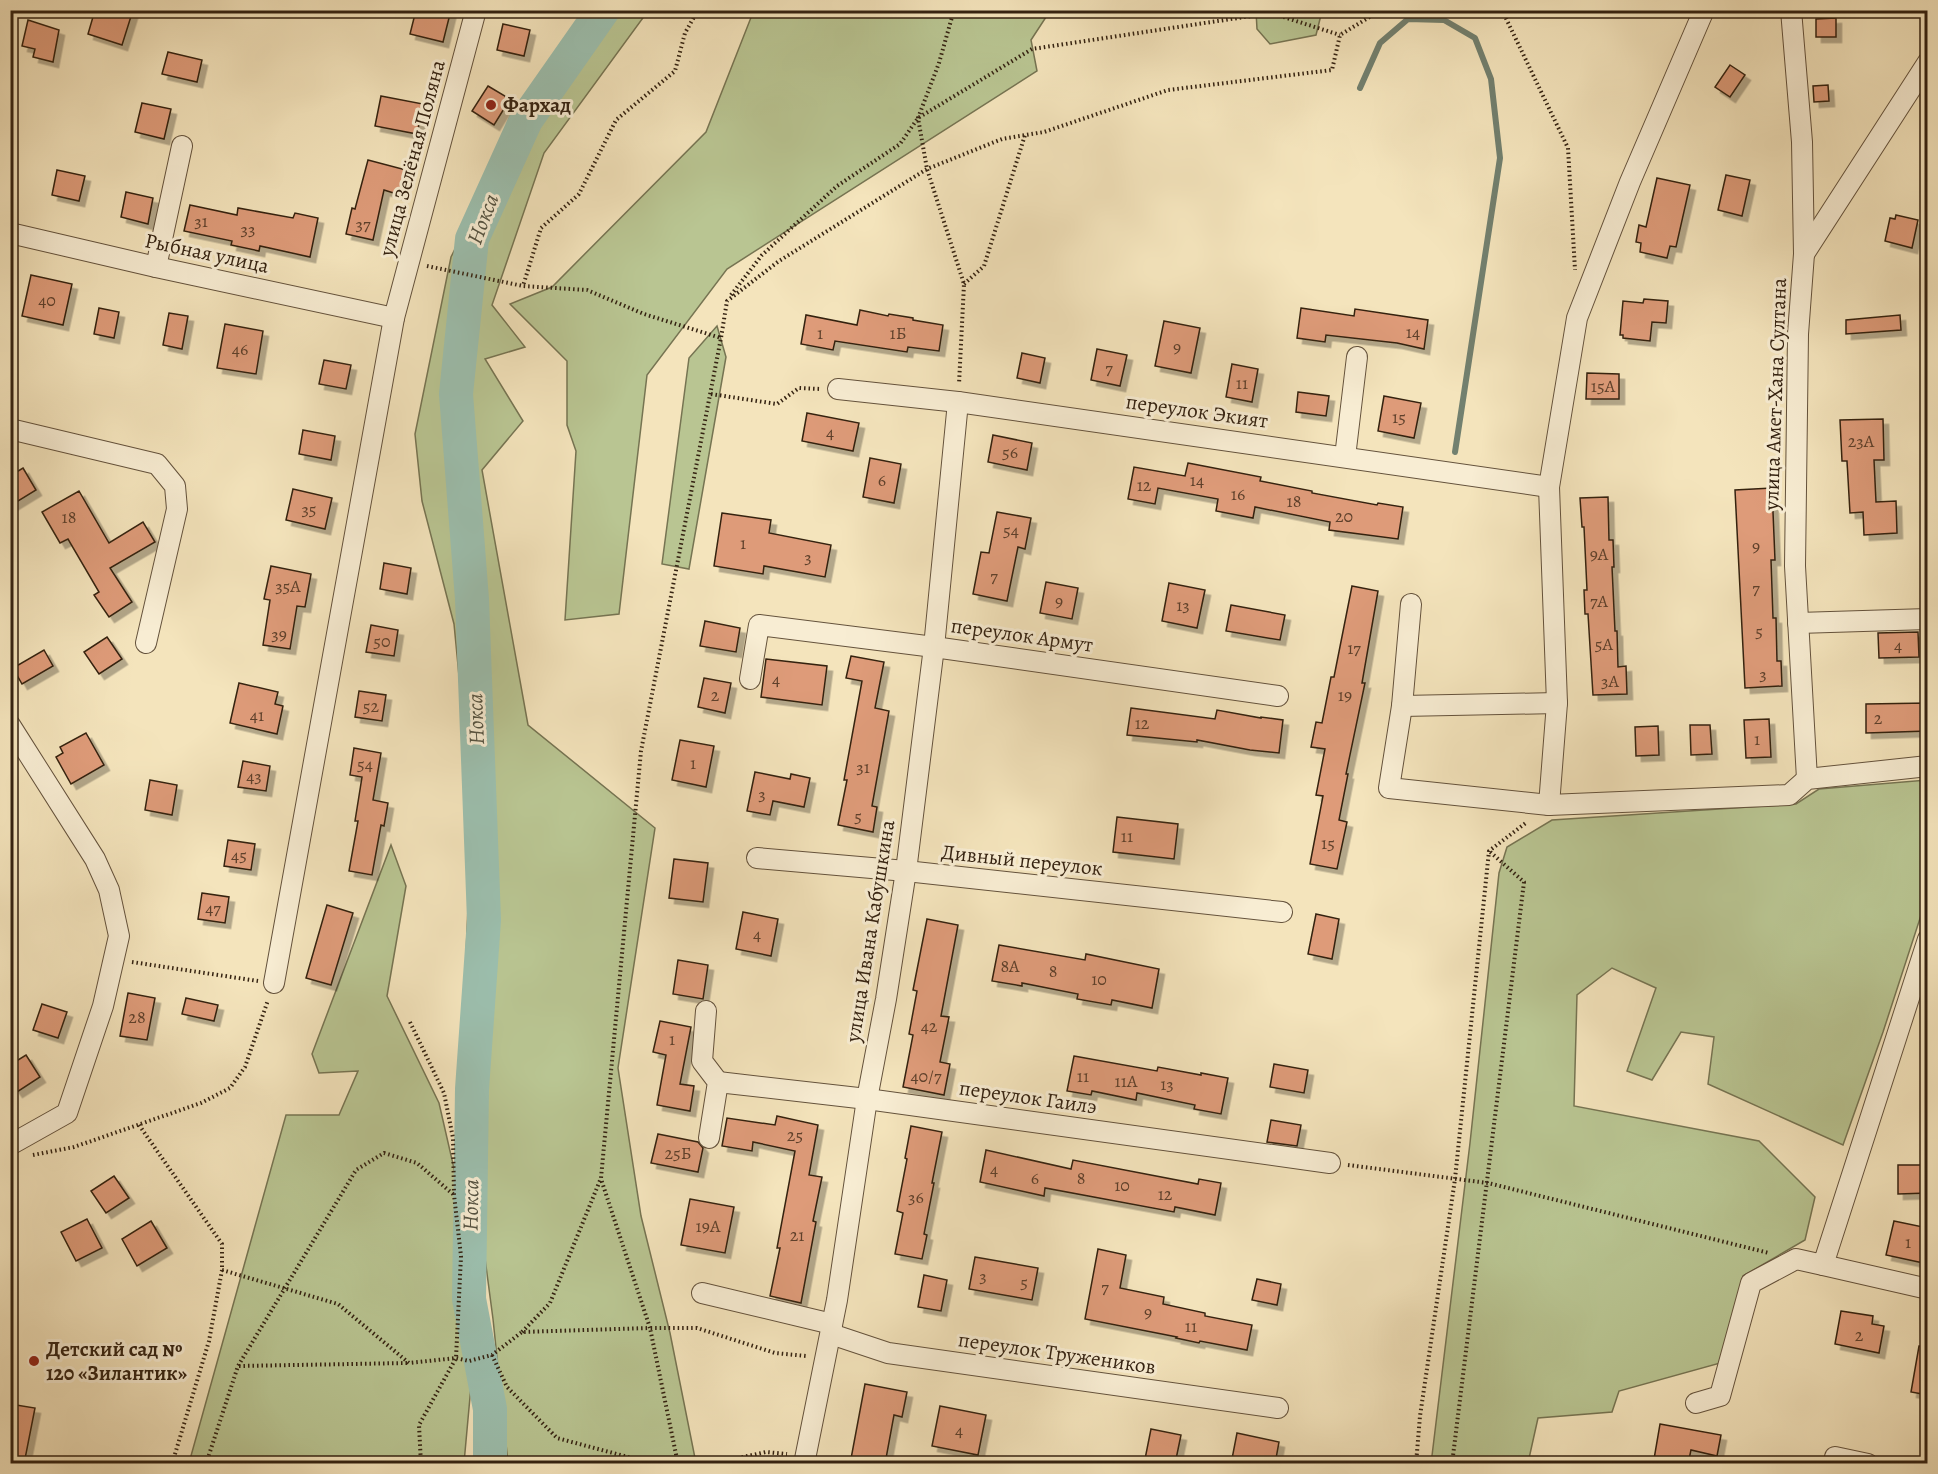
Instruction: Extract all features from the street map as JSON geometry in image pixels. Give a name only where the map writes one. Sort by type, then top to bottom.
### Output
[{"type":"street","name":"улица Зелёная Поляна","points":[[274,983],[394,318],[476,10]]},
{"type":"street","points":[[1549,805],[1557,703],[1549,487],[1577,318],[1630,182],[1704,10]]},
{"type":"street","name":"улица Амет-Хана Султана","points":[[1791,10],[1802,142],[1804,254],[1798,334],[1795,566],[1807,779]]},
{"type":"street","points":[[1804,254],[1928,62]]},
{"type":"street","points":[[156,267],[182,146]]},
{"type":"street","name":"Рыбная улица","points":[[10,233],[394,318]]},
{"type":"street","points":[[1345,457],[1357,357]]},
{"type":"street","name":"переулок Экият","points":[[838,389],[958,402],[1549,487]]},
{"type":"street","name":"улица Ивана Кабушкина","points":[[805,1460],[837,1300],[867,1100],[906,871],[934,646],[958,402]]},
{"type":"street","points":[[10,429],[157,464],[175,486],[177,509],[146,643]]},
{"type":"street","points":[[1411,604],[1402,706],[1389,788],[1549,805],[1789,795],[1807,779],[1928,766]]},
{"type":"street","points":[[1798,623],[1928,619]]},
{"type":"street","name":"переулок Армут","points":[[750,679],[759,625],[934,646],[1278,696]]},
{"type":"street","points":[[1402,706],[1557,703]]},
{"type":"street","points":[[10,725],[95,859],[109,890],[119,936],[103,1006],[67,1113],[10,1145]]},
{"type":"street","name":"Дивный переулок","points":[[757,858],[906,871],[1282,912]]},
{"type":"street","points":[[1823,1265],[1928,939]]},
{"type":"street","points":[[706,1011],[702,1061],[718,1082],[709,1138]]},
{"type":"street","name":"переулок Гаилэ","points":[[718,1082],[1330,1163]]},
{"type":"street","points":[[1696,1404],[1720,1396],[1751,1283],[1796,1259],[1928,1289]]},
{"type":"street","name":"переулок Тружеников","points":[[702,1293],[832,1329],[888,1353],[1278,1408]]},
{"type":"street","points":[[1835,1457],[1868,1464]]},
{"type":"path","points":[[523,285],[542,228],[579,194],[616,120],[675,71],[685,33],[698,10]]},
{"type":"path","points":[[238,1366],[409,1363],[456,1358],[469,1360],[492,1355],[522,1332],[550,1303],[601,1178],[641,751],[727,301],[762,255],[837,186],[900,144],[918,118],[939,63],[954,10]]},
{"type":"path","points":[[727,301],[779,261],[927,169],[1002,139],[1044,132],[1168,90],[1332,70],[1340,35],[1381,10]]},
{"type":"path","points":[[1502,10],[1568,148],[1575,273]]},
{"type":"path","points":[[918,118],[1032,49],[1271,13],[1340,35]]},
{"type":"path","points":[[918,118],[927,169],[964,284],[958,402]]},
{"type":"path","points":[[964,284],[984,266],[1024,135]]},
{"type":"path","points":[[409,263],[523,285],[587,290],[644,314],[721,338]]},
{"type":"path","points":[[711,394],[777,404],[799,388],[838,389]]},
{"type":"path","points":[[1416,1464],[1420,1416],[1455,1179],[1489,851],[1549,805]]},
{"type":"path","points":[[1452,1464],[1524,882],[1489,851]]},
{"type":"path","points":[[32,1155],[74,1148],[201,1103],[230,1088],[245,1067],[274,983],[113,959]]},
{"type":"path","points":[[410,1022],[444,1093],[453,1138],[454,1195],[461,1256],[456,1358],[419,1425],[421,1464]]},
{"type":"path","points":[[139,1125],[222,1244],[222,1270],[209,1341],[172,1464]]},
{"type":"path","points":[[206,1464],[238,1366],[356,1170],[384,1153],[417,1163],[454,1195]]},
{"type":"path","points":[[1330,1163],[1488,1184],[1796,1259]]},
{"type":"path","points":[[601,1178],[650,1328],[678,1464]]},
{"type":"path","points":[[222,1270],[338,1304],[409,1363]]},
{"type":"path","points":[[522,1332],[697,1328],[775,1353],[826,1359]]},
{"type":"path","points":[[492,1355],[507,1387],[557,1438],[654,1464]]},
{"type":"path","points":[[711,1464],[766,1452],[805,1460]]},
{"type":"green space","points":[[595,10],[648,11],[544,153],[492,305],[525,347],[485,359],[523,421],[482,470],[528,725],[655,828],[618,1068],[641,1216],[670,1333],[696,1463],[508,1463],[493,1319],[461,1077],[469,883],[467,759],[454,624],[422,501],[415,434],[451,257],[521,117]]},
{"type":"green space","points":[[1256,10],[1322,11],[1316,35],[1270,44],[1257,29]]},
{"type":"green space","points":[[748,11],[1050,11],[1031,40],[1037,71],[727,269],[647,375],[619,614],[565,620],[576,451],[567,425],[567,361],[510,304],[552,287],[706,132],[752,15]]},
{"type":"green space","points":[[717,326],[726,357],[689,569],[662,564],[689,358]]},
{"type":"green space","points":[[1927,780],[1927,897],[1843,1145],[1708,1084],[1714,1037],[1681,1032],[1652,1080],[1627,1071],[1656,988],[1612,968],[1577,995],[1574,1106],[1759,1141],[1815,1197],[1805,1240],[1743,1276],[1724,1362],[1619,1391],[1612,1412],[1538,1418],[1528,1463],[1431,1464],[1470,1143],[1499,873],[1507,847],[1552,820],[1796,804],[1819,789]]},
{"type":"green space","points":[[391,845],[406,886],[387,996],[439,1103],[472,1247],[476,1331],[464,1463],[189,1463],[286,1115],[339,1115],[358,1071],[319,1073],[312,1054]]},
{"type":"building","points":[[95,10],[133,10],[122,45],[88,34]]},
{"type":"building","points":[[416,10],[451,10],[443,42],[410,34]]},
{"type":"building","points":[[1836,18],[1836,37],[1816,37],[1816,19]]},
{"type":"building","points":[[28,20],[59,30],[53,62],[33,57],[35,49],[22,46]]},
{"type":"building","points":[[503,24],[530,30],[524,56],[497,50]]},
{"type":"building","points":[[168,52],[202,60],[197,82],[162,74]]},
{"type":"building","points":[[1730,65],[1745,75],[1730,97],[1715,87]]},
{"type":"building","points":[[1828,85],[1829,101],[1814,102],[1813,86]]},
{"type":"building","name":"Фархад","points":[[488,86],[510,99],[494,125],[472,111]]},
{"type":"building","points":[[381,96],[423,104],[417,134],[375,126]]},
{"type":"building","points":[[142,103],[171,109],[164,139],[135,132]]},
{"type":"building","points":[[368,160],[406,170],[400,195],[384,190],[373,240],[346,234]]},
{"type":"building","points":[[57,170],[85,176],[79,201],[52,195]]},
{"type":"building","points":[[1726,175],[1750,180],[1742,216],[1718,210]]},
{"type":"building","points":[[1657,178],[1690,185],[1676,247],[1670,246],[1667,258],[1640,252],[1641,243],[1636,242],[1639,225],[1646,227]]},
{"type":"building","points":[[126,192],[153,198],[148,224],[121,217]]},
{"type":"building","points":[[190,205],[237,215],[238,208],[293,218],[295,213],[318,218],[310,257],[260,246],[259,251],[231,245],[232,241],[184,231]]},
{"type":"building","points":[[1896,215],[1918,220],[1912,248],[1885,241],[1890,218],[1895,219]]},
{"type":"building","points":[[31,275],[72,284],[63,325],[22,316]]},
{"type":"building","points":[[1644,299],[1668,301],[1666,323],[1652,322],[1650,341],[1623,338],[1623,335],[1620,335],[1623,301],[1643,303]]},
{"type":"building","points":[[99,308],[119,312],[114,338],[94,334]]},
{"type":"building","points":[[1301,308],[1354,316],[1355,309],[1428,320],[1424,349],[1397,343],[1326,335],[1325,342],[1297,338]]},
{"type":"building","points":[[860,310],[943,325],[939,351],[908,347],[907,352],[835,341],[833,350],[801,344],[806,315],[857,325]]},
{"type":"building","points":[[169,313],[188,316],[182,349],[163,345]]},
{"type":"building","points":[[1900,315],[1901,330],[1846,334],[1846,320]]},
{"type":"building","points":[[1164,321],[1200,328],[1191,373],[1155,366]]},
{"type":"building","points":[[225,324],[263,331],[256,374],[217,368]]},
{"type":"building","points":[[1097,349],[1127,355],[1120,386],[1091,380]]},
{"type":"building","points":[[1022,353],[1045,358],[1040,383],[1017,378]]},
{"type":"building","points":[[324,360],[351,365],[346,389],[319,384]]},
{"type":"building","points":[[1232,364],[1258,369],[1252,402],[1226,397]]},
{"type":"building","points":[[1587,373],[1619,374],[1619,399],[1586,399]]},
{"type":"building","points":[[1298,392],[1329,396],[1326,416],[1296,412]]},
{"type":"building","points":[[1384,396],[1421,403],[1414,438],[1378,431]]},
{"type":"building","points":[[807,413],[859,423],[853,451],[802,441]]},
{"type":"building","points":[[1883,419],[1884,460],[1874,460],[1876,502],[1896,501],[1897,533],[1864,535],[1863,512],[1850,513],[1847,461],[1842,461],[1840,420]]},
{"type":"building","points":[[303,430],[335,436],[331,460],[299,454]]},
{"type":"building","points":[[993,435],[1032,443],[1027,470],[988,462]]},
{"type":"building","points":[[870,458],[901,464],[894,503],[863,497]]},
{"type":"building","points":[[1188,463],[1261,477],[1260,481],[1312,491],[1312,493],[1377,505],[1378,503],[1403,507],[1398,539],[1329,530],[1330,522],[1255,507],[1253,518],[1216,511],[1218,499],[1158,488],[1155,504],[1128,499],[1134,467],[1185,476]]},
{"type":"building","points":[[23,468],[36,490],[10,506],[10,476]]},
{"type":"building","points":[[1772,488],[1775,560],[1771,560],[1773,618],[1776,618],[1777,661],[1781,661],[1782,686],[1745,688],[1735,490]]},
{"type":"building","points":[[293,489],[332,498],[325,529],[286,520]]},
{"type":"building","points":[[79,491],[109,543],[143,522],[155,542],[110,568],[132,602],[109,617],[94,595],[99,592],[68,539],[60,543],[42,512]]},
{"type":"building","points":[[1608,497],[1609,540],[1613,540],[1614,567],[1612,567],[1618,667],[1626,666],[1627,694],[1593,695],[1588,614],[1585,614],[1584,590],[1587,590],[1580,498]]},
{"type":"building","points":[[997,512],[1031,518],[1025,549],[1018,547],[1007,601],[973,594],[981,552],[989,553]]},
{"type":"building","points":[[722,513],[771,520],[769,533],[831,545],[825,577],[764,566],[763,574],[714,566]]},
{"type":"building","points":[[384,563],[411,568],[407,594],[380,589]]},
{"type":"building","points":[[271,566],[311,574],[305,607],[297,606],[290,649],[263,645],[270,600],[264,599]]},
{"type":"building","points":[[1046,582],[1078,588],[1072,619],[1040,613]]},
{"type":"building","points":[[1169,583],[1205,590],[1197,628],[1162,621]]},
{"type":"building","points":[[1352,586],[1378,591],[1362,683],[1365,683],[1339,820],[1347,822],[1337,869],[1310,864],[1323,796],[1316,795],[1325,749],[1311,747],[1316,722],[1322,723],[1331,677],[1334,677]]},
{"type":"building","points":[[1231,605],[1285,615],[1280,640],[1226,631]]},
{"type":"building","points":[[705,621],[740,628],[736,652],[700,646]]},
{"type":"building","points":[[371,625],[398,630],[394,656],[366,652]]},
{"type":"building","points":[[1918,632],[1919,657],[1879,658],[1878,633]]},
{"type":"building","points":[[107,637],[122,659],[99,674],[84,652]]},
{"type":"building","points":[[44,650],[53,666],[22,684],[13,668]]},
{"type":"building","points":[[851,656],[884,662],[875,708],[889,711],[872,806],[877,807],[873,832],[838,825],[862,681],[846,678]]},
{"type":"building","points":[[766,659],[827,666],[822,705],[761,697]]},
{"type":"building","points":[[704,678],[731,683],[725,713],[698,707]]},
{"type":"building","points":[[239,683],[278,692],[275,704],[283,706],[277,734],[230,723]]},
{"type":"building","points":[[359,691],[386,695],[382,721],[355,717]]},
{"type":"building","points":[[1928,703],[1928,731],[1866,733],[1866,704]]},
{"type":"building","points":[[1131,708],[1215,719],[1217,710],[1283,720],[1279,753],[1197,740],[1197,742],[1127,735]]},
{"type":"building","points":[[1769,719],[1771,757],[1746,758],[1744,720]]},
{"type":"building","points":[[1690,725],[1710,725],[1712,754],[1691,755]]},
{"type":"building","points":[[1658,726],[1659,755],[1636,756],[1635,727]]},
{"type":"building","points":[[86,733],[104,765],[71,784],[56,757],[63,753],[60,747]]},
{"type":"building","points":[[680,740],[714,746],[706,787],[672,780]]},
{"type":"building","points":[[354,748],[381,753],[373,800],[388,803],[384,826],[381,825],[372,875],[349,871],[358,821],[355,821],[362,777],[350,775]]},
{"type":"building","points":[[243,761],[270,766],[266,791],[238,787]]},
{"type":"building","points":[[755,772],[790,779],[791,774],[810,778],[804,807],[773,801],[770,815],[747,811]]},
{"type":"building","points":[[150,780],[177,785],[172,815],[145,810]]},
{"type":"building","points":[[1117,817],[1178,824],[1174,859],[1113,852]]},
{"type":"building","points":[[228,840],[255,844],[251,870],[224,866]]},
{"type":"building","points":[[674,859],[708,863],[703,902],[669,898]]},
{"type":"building","points":[[202,893],[229,897],[225,923],[198,919]]},
{"type":"building","points":[[327,905],[353,913],[331,985],[306,978]]},
{"type":"building","points":[[743,912],[778,919],[771,956],[736,949]]},
{"type":"building","points":[[1316,914],[1339,919],[1332,959],[1308,954]]},
{"type":"building","points":[[927,919],[958,925],[941,1016],[949,1017],[940,1062],[950,1064],[944,1095],[903,1087],[913,1035],[909,1034],[917,991],[913,990]]},
{"type":"building","points":[[999,945],[1085,960],[1086,954],[1159,969],[1152,1008],[1112,1000],[1111,1005],[1077,999],[1078,994],[1022,983],[1022,986],[992,981]]},
{"type":"building","points":[[678,960],[708,965],[703,999],[673,994]]},
{"type":"building","points":[[128,993],[155,998],[147,1040],[120,1036]]},
{"type":"building","points":[[186,998],[218,1005],[214,1021],[182,1014]]},
{"type":"building","points":[[42,1004],[67,1012],[58,1038],[33,1030]]},
{"type":"building","points":[[660,1021],[691,1027],[680,1084],[694,1086],[690,1111],[657,1105],[666,1055],[653,1052]]},
{"type":"building","points":[[26,1055],[40,1077],[17,1092],[10,1082],[10,1065]]},
{"type":"building","points":[[1074,1056],[1157,1071],[1158,1067],[1228,1078],[1221,1114],[1194,1109],[1195,1105],[1137,1093],[1136,1100],[1092,1091],[1091,1095],[1067,1091]]},
{"type":"building","points":[[1274,1064],[1308,1070],[1304,1093],[1270,1087]]},
{"type":"building","points":[[777,1116],[818,1125],[809,1175],[822,1177],[801,1303],[770,1296],[795,1151],[753,1142],[752,1151],[722,1146],[727,1118],[775,1125]]},
{"type":"building","points":[[1271,1120],[1301,1125],[1297,1146],[1267,1142]]},
{"type":"building","points":[[911,1126],[942,1132],[932,1183],[934,1183],[924,1234],[927,1235],[922,1259],[895,1254],[903,1213],[897,1211]]},
{"type":"building","points":[[658,1134],[698,1142],[703,1148],[698,1172],[651,1163]]},
{"type":"building","points":[[986,1150],[1071,1169],[1073,1160],[1198,1184],[1199,1179],[1221,1183],[1215,1215],[1175,1207],[1174,1212],[1045,1188],[1044,1196],[980,1182]]},
{"type":"building","points":[[1898,1165],[1928,1165],[1928,1193],[1898,1194]]},
{"type":"building","points":[[114,1176],[129,1198],[106,1213],[91,1191]]},
{"type":"building","points":[[690,1199],[734,1207],[725,1253],[681,1245]]},
{"type":"building","points":[[87,1219],[102,1248],[76,1261],[61,1232]]},
{"type":"building","points":[[151,1221],[167,1248],[137,1266],[122,1239]]},
{"type":"building","points":[[1894,1221],[1928,1228],[1928,1264],[1886,1255]]},
{"type":"building","points":[[1098,1249],[1126,1255],[1120,1288],[1164,1297],[1163,1304],[1205,1313],[1205,1316],[1252,1325],[1247,1350],[1200,1341],[1199,1343],[1085,1319]]},
{"type":"building","points":[[975,1257],[1038,1268],[1032,1300],[969,1289]]},
{"type":"building","points":[[924,1275],[947,1280],[941,1311],[918,1307]]},
{"type":"building","points":[[1257,1279],[1281,1284],[1277,1305],[1252,1300]]},
{"type":"building","points":[[1841,1311],[1873,1316],[1872,1324],[1884,1326],[1879,1353],[1835,1344]]},
{"type":"building","points":[[1919,1346],[1928,1347],[1928,1395],[1911,1392]]},
{"type":"building","points":[[865,1384],[907,1392],[902,1417],[894,1415],[885,1464],[850,1464]]},
{"type":"building","points":[[10,1404],[35,1408],[24,1464],[10,1464]]},
{"type":"building","points":[[940,1406],[986,1415],[978,1455],[932,1446]]},
{"type":"building","points":[[1660,1424],[1721,1435],[1717,1456],[1691,1450],[1688,1464],[1654,1459]]},
{"type":"building","points":[[1151,1429],[1181,1435],[1175,1464],[1144,1464]]},
{"type":"building","points":[[1237,1433],[1279,1442],[1275,1464],[1231,1464]]},
{"type":"waterway","name":"Нокса","points":[[490,1464],[490,1409],[469,1299],[472,1089],[484,920],[472,599],[456,394],[472,239],[526,120],[603,10]]},
{"type":"waterway","points":[[1360,88],[1380,43],[1408,19],[1444,20],[1475,38],[1491,79],[1500,158],[1455,452]]},
{"type":"place","name":"Фархад","points":[[491,105]]},
{"type":"place","name":"Детский сад № 120 «Зилантик»","points":[[34,1361]]}]
